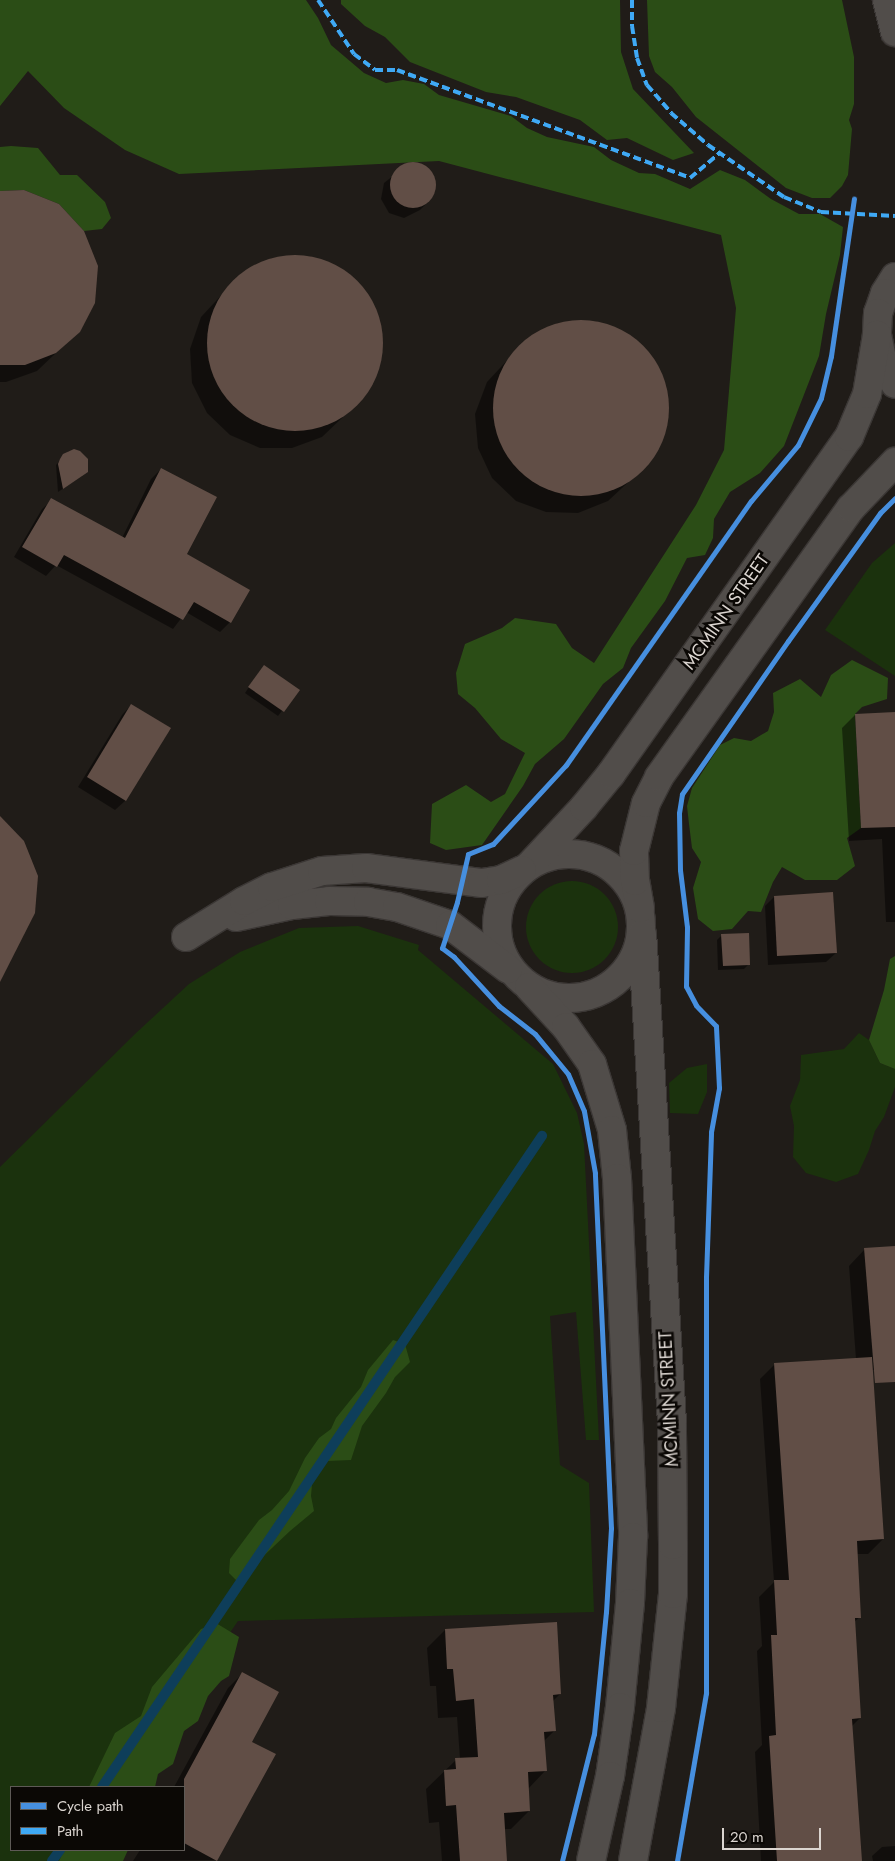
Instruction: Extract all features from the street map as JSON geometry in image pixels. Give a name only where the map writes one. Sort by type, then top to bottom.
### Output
[{"type":"street","points":[[887,0],[895,32]]},
{"type":"street","name":"MCMINN STREET","points":[[527,867],[584,807],[611,774],[849,437],[867,394],[878,313],[892,280]]},
{"type":"street","points":[[876,335],[883,362],[895,384]]},
{"type":"street","points":[[640,908],[633,891],[620,875],[604,863],[588,856],[558,854],[501,880],[482,883],[366,868],[322,871],[272,887],[244,901],[186,937],[234,918],[260,911],[329,901],[368,902],[419,913],[450,925],[494,956],[523,982],[557,998],[578,998],[593,995],[612,986],[633,961],[642,935],[640,908],[635,881],[634,850],[646,803],[659,777],[851,508],[895,462]]},
{"type":"street","points":[[527,867],[507,889],[500,903],[496,921],[498,942],[506,962],[566,1027],[592,1064],[612,1130],[617,1178],[633,1537],[630,1604],[620,1707],[610,1776],[591,1861]]},
{"type":"street","name":"MCMINN STREET","points":[[633,1861],[661,1708],[673,1574],[672,1422],[642,935]]},
{"type":"green space","points":[[0,0],[306,0],[318,18],[331,45],[364,73],[386,83],[403,80],[424,84],[439,95],[511,116],[527,128],[547,137],[594,147],[611,160],[639,173],[655,174],[690,189],[720,170],[745,180],[771,199],[799,214],[820,214],[843,227],[840,255],[826,314],[819,356],[784,446],[760,473],[730,492],[714,519],[713,538],[705,555],[687,558],[665,601],[631,648],[623,668],[603,684],[564,739],[535,764],[523,786],[482,845],[446,850],[430,843],[432,804],[466,785],[491,802],[505,794],[525,753],[501,739],[475,708],[458,694],[456,673],[465,644],[502,628],[515,618],[556,624],[572,648],[594,663],[696,505],[724,450],[736,308],[721,235],[439,161],[179,174],[125,150],[64,108],[28,71],[0,106]]},
{"type":"green space","points":[[341,0],[620,0],[621,52],[633,89],[694,153],[673,160],[627,138],[607,140],[580,120],[516,97],[486,92],[410,62],[385,37],[365,26],[341,4]]},
{"type":"green space","points":[[647,0],[842,0],[854,57],[854,104],[849,120],[852,129],[848,175],[842,186],[830,198],[812,198],[786,188],[696,117],[672,87],[655,72],[649,56]]},
{"type":"green space","points":[[0,147],[38,148],[60,175],[77,175],[105,202],[111,218],[102,229],[84,231],[59,204],[24,190],[0,191]]},
{"type":"green space","points":[[895,543],[895,676],[825,630],[872,563]]},
{"type":"green space","points":[[852,660],[888,678],[887,699],[862,707],[855,714],[861,828],[847,838],[855,866],[837,880],[805,880],[782,867],[773,882],[761,912],[748,911],[732,929],[713,931],[698,919],[693,888],[701,862],[692,848],[689,824],[687,806],[692,788],[720,745],[734,738],[751,741],[768,731],[774,712],[773,693],[800,679],[821,697],[831,675]]},
{"type":"green space","points":[[572,881],[581,882],[598,889],[610,901],[617,918],[617,936],[610,953],[598,965],[581,972],[572,973],[563,972],[546,965],[534,953],[527,936],[526,927],[527,918],[534,901],[546,889],[563,882]]},
{"type":"green space","points":[[358,926],[419,945],[418,950],[553,1064],[577,1113],[584,1144],[599,1440],[586,1440],[576,1312],[550,1316],[560,1465],[589,1483],[594,1612],[238,1621],[196,1682],[136,1786],[10,1786],[10,1851],[98,1851],[93,1861],[0,1861],[0,1167],[136,1033],[189,984],[240,952],[299,928]]},
{"type":"green space","points":[[895,956],[895,1069],[880,1063],[869,1040],[884,990],[890,959]]},
{"type":"green space","points":[[859,1033],[869,1040],[880,1063],[895,1069],[895,1087],[884,1117],[875,1131],[858,1174],[836,1182],[806,1173],[793,1157],[794,1126],[790,1106],[800,1080],[801,1055],[844,1049]]},
{"type":"green space","points":[[707,1064],[707,1092],[698,1114],[670,1113],[669,1083],[687,1068]]},
{"type":"green space","points":[[393,1340],[405,1344],[410,1362],[395,1377],[362,1426],[351,1460],[327,1461],[313,1473],[311,1496],[314,1511],[237,1581],[229,1573],[230,1559],[259,1520],[272,1510],[289,1491],[305,1458],[319,1438],[331,1429],[336,1418],[361,1387],[368,1370]]},
{"type":"green space","points":[[216,1623],[239,1637],[229,1676],[221,1681],[208,1696],[198,1721],[184,1731],[173,1764],[158,1774],[155,1786],[89,1786],[115,1733],[141,1716],[152,1687],[201,1629]]},
{"type":"green space","points":[[64,1851],[128,1851],[123,1861],[59,1861]]},
{"type":"building","points":[[408,162],[418,162],[432,172],[436,185],[432,198],[426,204],[418,208],[408,208],[394,198],[390,190],[390,180],[400,166]]},
{"type":"building","points":[[24,190],[59,204],[84,231],[98,266],[95,303],[80,332],[56,353],[25,365],[0,365],[0,191]]},
{"type":"building","points":[[295,255],[329,262],[351,275],[363,287],[376,309],[383,343],[376,377],[363,399],[351,411],[329,424],[295,431],[261,424],[239,411],[227,399],[214,377],[207,343],[214,309],[227,287],[239,275],[261,262]]},
{"type":"building","points":[[581,320],[615,327],[637,340],[649,352],[662,374],[669,408],[662,442],[649,464],[637,476],[615,489],[581,496],[547,489],[525,476],[513,464],[500,442],[493,408],[500,374],[513,352],[525,340],[547,327]]},
{"type":"building","points":[[74,449],[80,451],[88,459],[88,472],[63,489],[58,464],[63,454]]},
{"type":"building","points":[[161,468],[217,497],[187,554],[250,590],[231,623],[194,602],[183,620],[64,555],[57,567],[22,547],[51,498],[125,538]]},
{"type":"building","points":[[264,665],[300,690],[284,712],[248,687]]},
{"type":"building","points":[[131,704],[171,728],[126,801],[87,777]]},
{"type":"building","points":[[895,712],[895,827],[861,828],[855,714]]},
{"type":"building","points":[[0,816],[24,841],[38,876],[35,913],[0,982]]},
{"type":"building","points":[[833,892],[837,953],[777,956],[774,896]]},
{"type":"building","points":[[749,933],[750,965],[723,966],[721,934]]},
{"type":"building","points":[[895,1246],[895,1382],[875,1383],[864,1248]]},
{"type":"building","points":[[872,1357],[884,1539],[857,1541],[861,1618],[855,1618],[861,1718],[852,1719],[862,1861],[777,1861],[769,1736],[776,1735],[771,1635],[777,1635],[774,1580],[789,1580],[774,1363]]},
{"type":"building","points":[[557,1622],[561,1694],[553,1695],[556,1731],[544,1732],[547,1771],[528,1772],[530,1811],[504,1813],[507,1861],[460,1861],[456,1805],[446,1806],[444,1770],[456,1769],[455,1758],[478,1757],[474,1699],[456,1701],[453,1669],[447,1669],[445,1629]]},
{"type":"building","points":[[242,1672],[279,1692],[252,1742],[276,1754],[217,1861],[185,1844],[184,1779]]},
{"type":"waterway","points":[[103,1786],[542,1136]]},
{"type":"waterway","points":[[52,1861],[59,1851]]},
{"type":"marked path","points":[[318,0],[354,54],[375,70],[397,70],[690,178],[719,154]]},
{"type":"marked path","points":[[632,0],[632,26],[637,58],[647,85],[671,113],[708,145],[784,197],[821,212],[895,216]]},
{"type":"cycle path","points":[[562,1861],[594,1734],[606,1612],[611,1528],[595,1173],[584,1111],[568,1074],[535,1034],[499,1006],[454,957],[442,948],[457,902],[468,854],[493,844],[566,765],[751,501],[798,445],[821,398],[831,356],[854,199]]},
{"type":"cycle path","points":[[677,1861],[706,1693],[706,1277],[711,1132],[719,1088],[716,1026],[696,1005],[686,986],[687,927],[680,870],[679,813],[682,794],[880,513],[895,498]]}]
